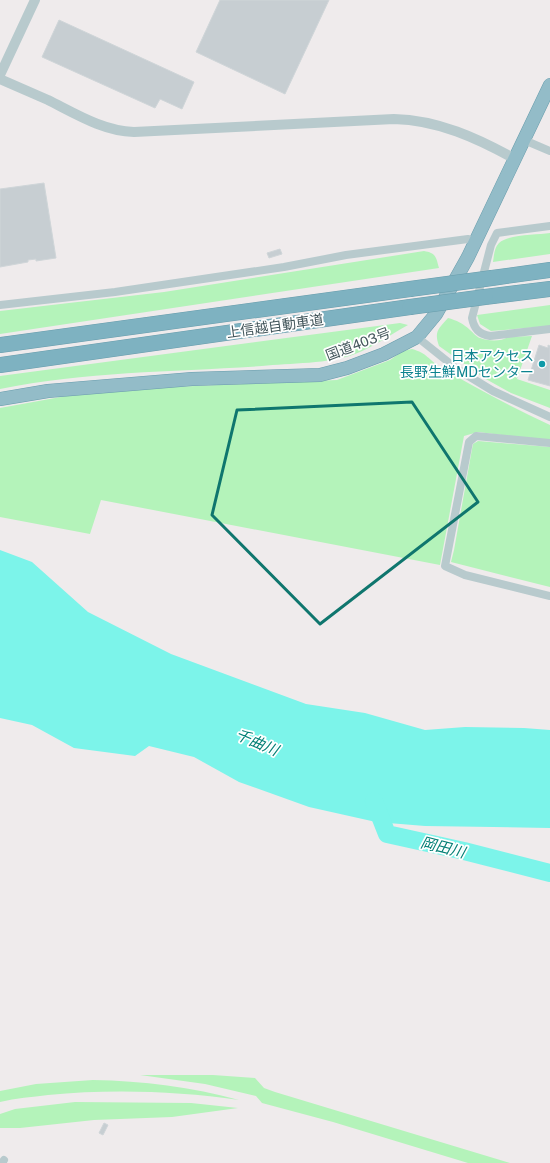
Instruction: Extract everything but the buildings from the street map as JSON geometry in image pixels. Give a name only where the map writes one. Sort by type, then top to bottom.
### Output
[{"type":"highway","name":"国道403号","points":[[0,400],[48,391],[192,379],[320,375],[347,368],[384,354],[417,337],[436,314],[457,279],[550,84]]},
{"type":"highway","name":"上信越自動車道","points":[[0,345],[550,270]]},
{"type":"highway","name":"上信越自動車道","points":[[0,365],[410,307],[550,289]]},
{"type":"street","points":[[0,75],[35,0]]},
{"type":"street","points":[[0,79],[95,123],[119,131],[410,119],[439,125],[454,130],[515,160]]},
{"type":"street","points":[[524,140],[550,151]]},
{"type":"street","points":[[550,226],[497,233],[491,245],[472,318],[473,325],[482,335],[490,336],[550,329]]},
{"type":"street","points":[[0,305],[115,292],[284,267],[346,255],[468,239]]},
{"type":"street","points":[[417,337],[458,369],[493,391],[550,417]]},
{"type":"street","points":[[550,443],[476,436],[469,442],[446,566],[465,575],[550,596]]},
{"type":"highlighted area","points":[[412,402],[478,502],[320,624],[212,515],[237,410]]},
{"type":"green space","points":[[550,233],[550,254],[493,262],[496,247],[504,240],[516,236]]},
{"type":"green space","points":[[424,251],[435,256],[439,268],[0,334],[0,311],[164,292]]},
{"type":"green space","points":[[550,305],[550,326],[491,331],[480,324],[477,315]]},
{"type":"green space","points":[[448,318],[460,322],[477,337],[486,340],[532,336],[517,379],[550,390],[550,408],[511,393],[484,378],[439,346],[437,334]]},
{"type":"green space","points":[[400,323],[408,325],[362,351],[334,360],[262,366],[98,375],[33,383],[0,389],[0,376]]},
{"type":"green space","points":[[412,349],[425,355],[440,367],[481,390],[550,425],[550,441],[478,432],[464,436],[440,565],[101,500],[90,534],[0,517],[0,408],[66,396],[171,387],[337,380],[390,360],[403,351]]},
{"type":"green space","points":[[478,441],[550,447],[550,587],[451,562],[473,444]]},
{"type":"green space","points":[[140,1075],[213,1075],[255,1078],[264,1088],[275,1092],[510,1163],[468,1163],[333,1122],[262,1103],[256,1096],[205,1084]]},
{"type":"green space","points":[[93,1080],[130,1082],[185,1088],[239,1100],[168,1093],[96,1092],[48,1095],[0,1102],[0,1091],[36,1084]]},
{"type":"green space","points":[[75,1102],[191,1103],[238,1108],[172,1117],[94,1120],[20,1128],[0,1128],[0,1114],[15,1109]]},
{"type":"water","name":"千曲川","points":[[0,550],[32,562],[88,612],[171,654],[306,704],[365,713],[425,730],[465,727],[550,730],[550,828],[425,826],[376,822],[309,807],[239,782],[194,757],[149,746],[135,756],[74,748],[32,725],[0,718]]},
{"type":"waterway","name":"岡田川","points":[[374,801],[387,834],[464,851],[550,873]]},
{"type":"place","name":"日本アクセス 長野生鮮MDセンター","points":[[542,364]]}]
